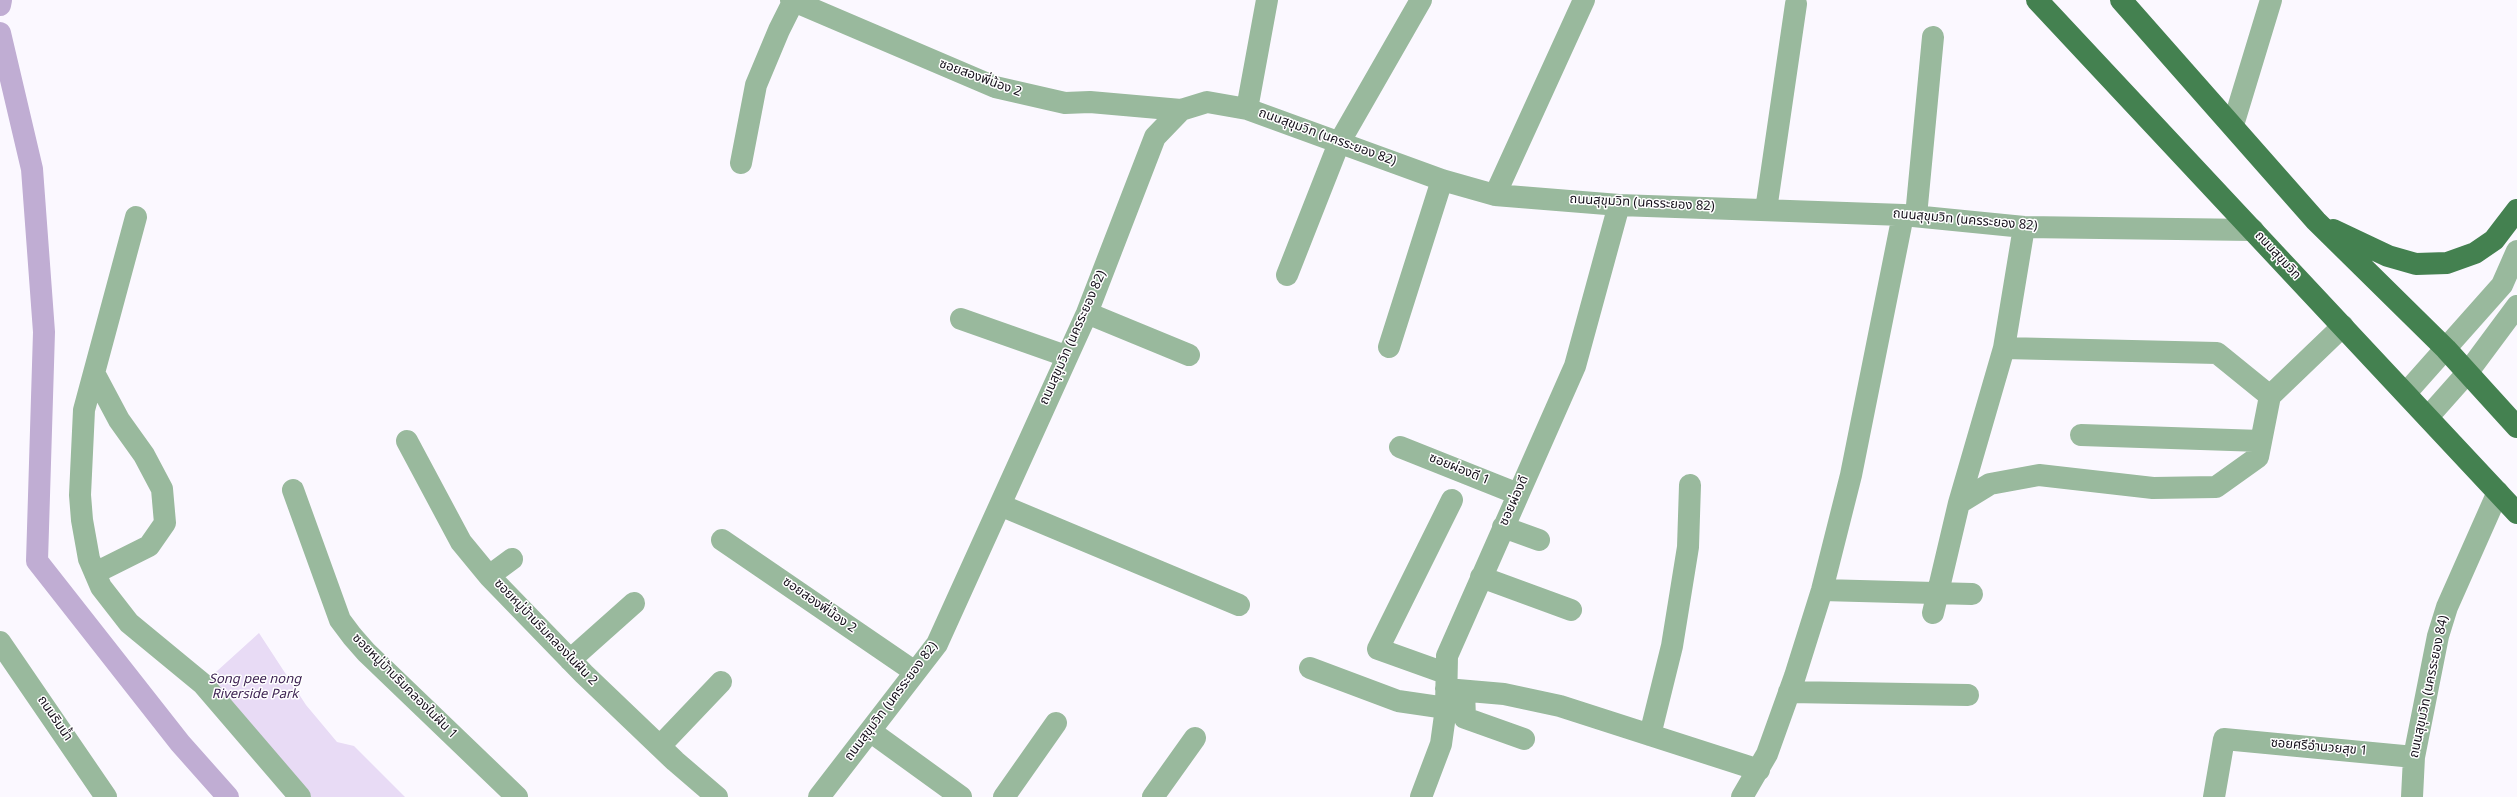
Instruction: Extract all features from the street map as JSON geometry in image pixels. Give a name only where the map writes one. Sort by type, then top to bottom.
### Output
[{"type":"main road","name":"ถนนสุขุมวิท","points":[[2037,0],[2428,416],[2517,513]]},
{"type":"main road","points":[[2121,0],[2233,125],[2316,222],[2446,349],[2517,427]]},
{"type":"main road","points":[[2316,222],[2388,256],[2416,264],[2439,263],[2475,253],[2494,240],[2517,210]]},
{"type":"street","points":[[1247,109],[1267,0]]},
{"type":"street","points":[[1287,275],[1339,143],[1421,0]]},
{"type":"street","points":[[1495,195],[1584,0]]},
{"type":"street","points":[[2233,125],[2271,0]]},
{"type":"street","points":[[741,163],[756,85],[793,1]]},
{"type":"street","name":"ซอยสองพี่น้อง 2","points":[[793,1],[995,88],[1065,103],[1090,102],[1181,110]]},
{"type":"street","points":[[1766,210],[1796,4]]},
{"type":"street","points":[[1742,797],[1767,754],[1789,692],[1822,590],[1851,475],[1909,216],[1933,37]]},
{"type":"street","name":"ถนนสุขุมวิท (นครระยอง 82)","points":[[819,797],[937,644],[1066,356],[1087,313],[1155,137],[1181,110],[1207,102],[1247,109],[1442,180],[1495,195],[1619,205],[1909,216],[2024,227],[2253,230]]},
{"type":"street","points":[[1389,347],[1442,180]]},
{"type":"street","name":"ซอยผ่องดี","points":[[1421,797],[1441,744],[1450,690],[1447,656],[1575,366],[1619,205]]},
{"type":"street","points":[[136,217],[84,410],[80,495],[85,541],[101,587],[129,624],[203,684],[300,797]]},
{"type":"street","points":[[1933,613],[1959,503],[2004,348],[2024,227]]},
{"type":"street","points":[[2406,393],[2502,285],[2517,251]]},
{"type":"street","points":[[2428,416],[2468,372],[2517,306]]},
{"type":"street","points":[[1087,313],[1189,355]]},
{"type":"street","points":[[962,319],[1066,356]]},
{"type":"street","points":[[1959,503],[1990,484],[2040,475],[2153,488],[2216,487],[2258,457],[2270,396],[2343,326]]},
{"type":"street","points":[[2004,348],[2217,353],[2270,396]]},
{"type":"street","points":[[94,373],[119,420],[144,455],[162,489],[165,523],[149,546],[95,573]]},
{"type":"street","points":[[2081,435],[2261,441]]},
{"type":"street","name":"ซอยหมู่บ้านริมคลองในฝัน 2","points":[[407,441],[461,542],[489,576],[570,660],[660,746],[717,797]]},
{"type":"street","name":"ซอยผ่องดี 1","points":[[1400,446],[1518,494]]},
{"type":"street","points":[[1650,735],[1672,646],[1688,547],[1690,485]]},
{"type":"street","name":"ซอยหมู่บ้านริมคลองในฝัน 1","points":[[293,490],[340,620],[366,652],[517,797]]},
{"type":"street","name":"ถนนสุขุมวิท (นครระยอง 84)","points":[[2412,797],[2414,757],[2442,621],[2498,492]]},
{"type":"street","points":[[1452,500],[1378,649],[1450,690],[1465,718],[1524,739]]},
{"type":"street","points":[[1000,505],[1239,605]]},
{"type":"street","points":[[1503,527],[1539,540]]},
{"type":"street","name":"ซอยสองพี่น้อง 2","points":[[722,540],[915,672]]},
{"type":"street","points":[[489,576],[512,559]]},
{"type":"street","points":[[1481,577],[1571,610]]},
{"type":"street","points":[[1822,590],[1972,594]]},
{"type":"street","points":[[570,660],[634,603]]},
{"type":"street","name":"ถนนริมน้ำ","points":[[2,648],[106,797]]},
{"type":"street","points":[[1310,668],[1398,701],[1450,690],[1532,699],[1759,770]]},
{"type":"street","points":[[660,746],[721,682]]},
{"type":"street","points":[[1789,692],[1968,695]]},
{"type":"street","points":[[1004,797],[1056,723]]},
{"type":"street","points":[[870,730],[961,797]]},
{"type":"street","points":[[1153,797],[1195,738]]},
{"type":"street","name":"ซอยศรีอำนวยสุข 1","points":[[2214,797],[2224,739],[2414,757]]},
{"type":"green space","name":"Song pee nong Riverside Park","points":[[259,633],[306,705],[337,742],[354,746],[405,797],[306,797],[206,681]]},
{"type":"waterway","points":[[0,5],[1,0]]},
{"type":"waterway","points":[[0,33],[32,169],[44,332],[37,561],[180,743],[228,797]]}]
